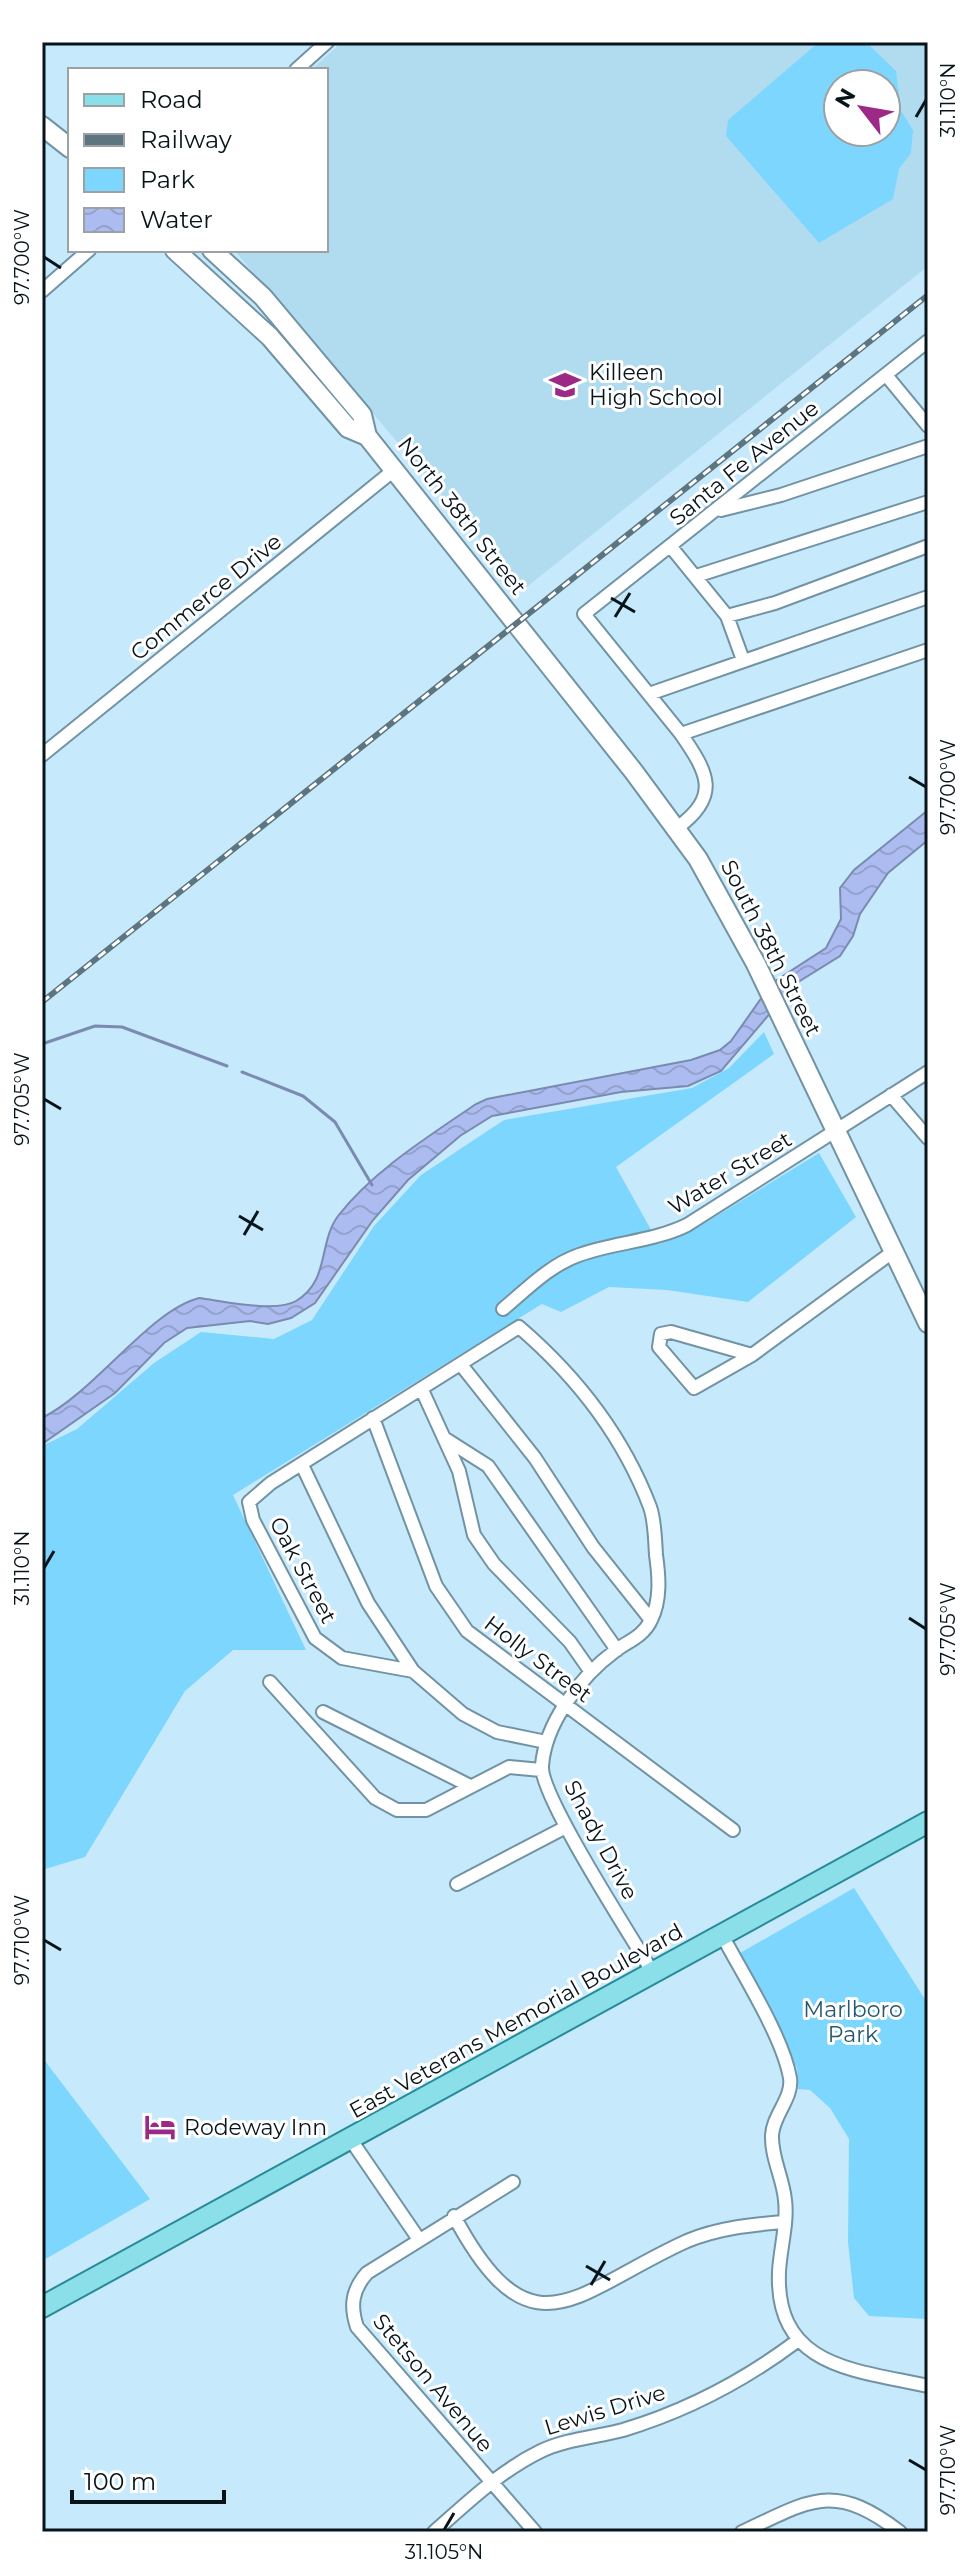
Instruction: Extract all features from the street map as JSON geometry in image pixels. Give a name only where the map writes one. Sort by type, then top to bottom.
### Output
[{"type":"main road","points":[[42,126],[68,146]]},
{"type":"main road","name":"North 38th Street","points":[[177,252],[259,326],[348,428],[367,436]]},
{"type":"main road","name":"North 38th Street","points":[[214,252],[276,312],[362,415],[367,436],[519,626]]},
{"type":"main road","points":[[259,326],[276,312]]},
{"type":"main road","name":"South 38th Street","points":[[519,626],[677,828],[723,903],[756,964],[928,1323]]},
{"type":"main road","name":"East Veterans Memorial Boulevard","points":[[42,2307],[928,1822]]},
{"type":"street","points":[[298,68],[327,42]]},
{"type":"street","points":[[42,291],[87,252]]},
{"type":"street","name":"Santa Fe Avenue","points":[[649,694],[584,614],[928,341]]},
{"type":"street","points":[[886,375],[926,417]]},
{"type":"street","points":[[714,512],[781,495],[928,446]]},
{"type":"street","name":"Commerce Drive","points":[[42,755],[394,470]]},
{"type":"street","points":[[696,576],[928,502]]},
{"type":"street","points":[[727,616],[775,603],[928,546]]},
{"type":"street","points":[[671,547],[727,616],[743,660]]},
{"type":"street","points":[[677,828],[699,809],[706,785],[701,762],[649,694],[928,597]]},
{"type":"street","points":[[681,734],[928,650]]},
{"type":"street","name":"Water Street","points":[[503,1309],[567,1260],[675,1230],[928,1072]]},
{"type":"street","points":[[891,1095],[928,1138]]},
{"type":"street","points":[[752,1355],[671,1332],[658,1338],[659,1347],[694,1388],[752,1355],[894,1251]]},
{"type":"street","points":[[546,1742],[497,1732],[463,1714],[413,1671],[368,1603],[302,1465],[519,1327],[556,1359],[605,1420],[651,1509],[660,1585],[651,1620]]},
{"type":"street","points":[[462,1366],[535,1458],[593,1547],[651,1620]]},
{"type":"street","points":[[422,1390],[459,1471],[474,1535],[494,1564],[570,1642],[591,1672]]},
{"type":"street","name":"Holly Street","points":[[373,1418],[436,1586],[467,1631],[733,1830]]},
{"type":"street","points":[[444,1438],[488,1466],[617,1650]]},
{"type":"street","name":"Oak Street","points":[[302,1465],[271,1483],[249,1502],[253,1520],[315,1638],[342,1658],[413,1671]]},
{"type":"street","name":"Shady Drive","points":[[651,1620],[635,1641],[617,1650],[591,1672],[565,1706],[546,1742],[541,1770],[566,1827],[653,1973]]},
{"type":"street","points":[[270,1682],[375,1798],[397,1810],[426,1810],[509,1767],[541,1770]]},
{"type":"street","points":[[323,1712],[470,1786]]},
{"type":"street","points":[[325,1743],[342,1727],[355,1728]]},
{"type":"street","points":[[457,1884],[566,1827]]},
{"type":"street","points":[[722,1935],[782,2053],[790,2080],[772,2130],[786,2202],[780,2301],[797,2341],[828,2361],[928,2386]]},
{"type":"street","points":[[351,2140],[418,2238]]},
{"type":"street","name":"Stetson Avenue","points":[[513,2182],[418,2238],[367,2273],[357,2284],[352,2313],[357,2327],[535,2532]]},
{"type":"street","points":[[454,2216],[476,2257],[494,2279],[520,2298],[549,2304],[578,2299],[713,2231],[783,2222]]},
{"type":"street","name":"Lewis Drive","points":[[434,2532],[491,2482],[545,2449],[626,2429],[710,2396],[754,2373],[797,2341]]},
{"type":"street","points":[[742,2532],[805,2503],[837,2500],[869,2509],[900,2532]]},
{"type":"shaded area","name":"Killeen High School","points":[[342,42],[928,42],[928,266],[523,590],[236,252],[328,252],[328,68],[313,68]]},
{"type":"green space","points":[[819,42],[866,42],[893,68],[822,68],[822,148],[902,148],[902,113],[913,130],[911,153],[899,169],[893,199],[819,243],[726,136],[728,120]]},
{"type":"green space","points":[[764,1032],[774,1054],[616,1167],[659,1244],[697,1228],[819,1153],[856,1217],[748,1302],[667,1290],[609,1287],[561,1312],[542,1304],[233,1495],[306,1650],[233,1650],[185,1691],[85,1857],[42,1870],[42,1446],[77,1429],[154,1363],[201,1332],[274,1339],[312,1320],[374,1226],[421,1175],[504,1120],[692,1088],[729,1068]]},
{"type":"green space","name":"Marlboro Park","points":[[854,1888],[928,2004],[928,2319],[869,2316],[854,2298],[848,2242],[849,2139],[830,2108],[810,2090],[798,2089],[797,2068],[733,1957]]},
{"type":"green space","points":[[42,2057],[150,2199],[42,2261]]},
{"type":"water","points":[[928,810],[928,840],[888,873],[860,914],[853,936],[840,956],[795,984],[721,1071],[688,1086],[621,1092],[492,1116],[460,1136],[408,1180],[373,1220],[315,1303],[291,1318],[268,1324],[250,1321],[187,1328],[164,1343],[115,1393],[42,1444],[42,1418],[82,1390],[161,1318],[180,1306],[199,1298],[276,1306],[296,1301],[307,1293],[319,1272],[332,1227],[352,1199],[402,1155],[476,1104],[487,1099],[691,1060],[720,1050],[731,1041],[772,983],[826,948],[841,919],[840,888],[854,870]]},
{"type":"waterway","points":[[42,1044],[95,1026],[122,1027],[227,1066]]},
{"type":"waterway","points":[[242,1072],[303,1096],[335,1122],[372,1185]]},
{"type":"railway","points":[[42,1002],[928,295]]},
{"type":"place","name":"Killeen High School","points":[[565,385]]},
{"type":"place","name":"Rodeway Inn","points":[[160,2127]]}]
